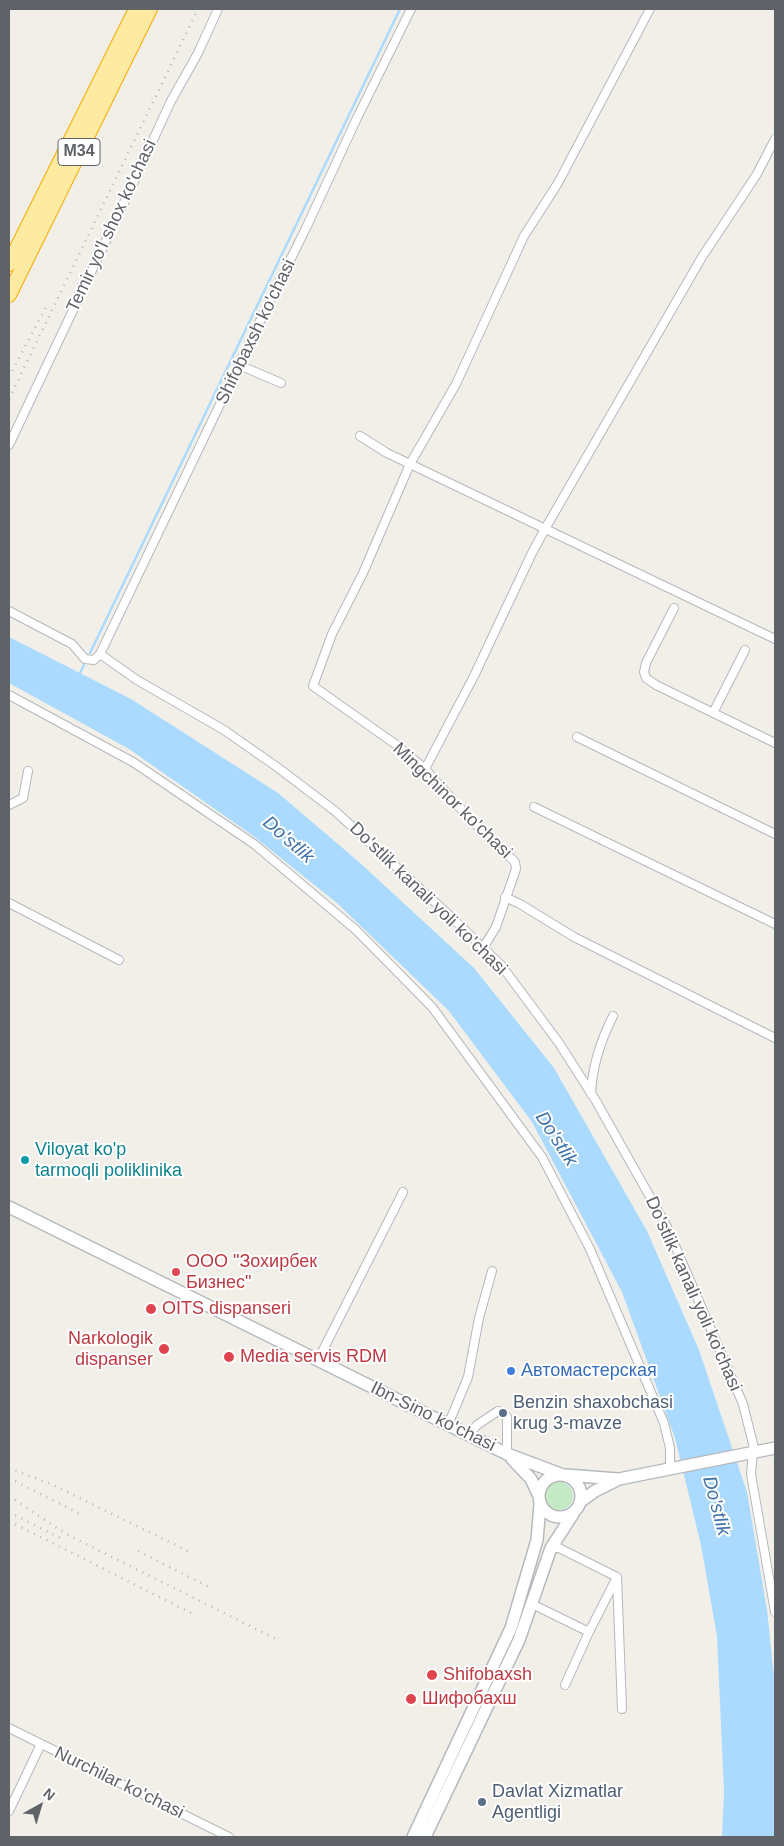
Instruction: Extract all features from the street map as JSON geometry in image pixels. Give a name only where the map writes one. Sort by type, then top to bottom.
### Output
[{"type":"highway","name":"M34","points":[[9,264],[136,9]]},
{"type":"highway","name":"M34","points":[[9,295],[150,9]]},
{"type":"main road","name":"Ibn-Sino ko'chasi","points":[[9,1208],[507,1454]]},
{"type":"main road","points":[[581,1501],[595,1491],[619,1479],[775,1448]]},
{"type":"main road","points":[[425,1837],[500,1684],[519,1640],[551,1548],[581,1501],[582,1493],[579,1485],[573,1479],[507,1454]]},
{"type":"main road","points":[[507,1454],[524,1469],[544,1511],[558,1518],[573,1514]]},
{"type":"main road","points":[[413,1837],[511,1628],[537,1540],[539,1499],[544,1482],[549,1477],[564,1475],[619,1479]]},
{"type":"street","name":"Temir yo'l shox ko'chasi","points":[[9,445],[123,205],[170,101],[198,53],[218,9]]},
{"type":"street","name":"Shifobaxsh ko'chasi","points":[[100,654],[410,9]]},
{"type":"street","points":[[410,464],[456,384],[524,236],[558,183],[650,9]]},
{"type":"street","points":[[425,769],[474,676],[545,529],[702,257],[757,174],[775,139]]},
{"type":"street","points":[[239,365],[281,383]]},
{"type":"street","points":[[360,436],[387,453],[775,639]]},
{"type":"street","name":"Mingchinor ko'chasi","points":[[410,464],[363,573],[332,634],[313,686],[398,746],[425,769],[471,820],[515,862],[516,869],[496,927],[483,948]]},
{"type":"street","points":[[674,608],[646,663],[644,672],[646,678],[656,685],[775,743]]},
{"type":"street","points":[[9,610],[72,644],[85,659],[94,660],[100,654]]},
{"type":"street","points":[[713,713],[744,650]]},
{"type":"street","name":"Do'stlik kanali yoli ko'chasi","points":[[100,654],[137,680],[224,730],[335,811],[501,965],[559,1043],[591,1094],[667,1227],[743,1404],[751,1453],[750,1474],[775,1612]]},
{"type":"street","points":[[9,695],[133,762],[254,844],[356,930],[432,1007],[542,1157],[590,1249],[664,1423],[672,1467]]},
{"type":"street","points":[[577,737],[775,834]]},
{"type":"street","points":[[9,805],[23,798],[28,771]]},
{"type":"street","points":[[534,807],[775,924]]},
{"type":"street","points":[[505,897],[574,937],[775,1038]]},
{"type":"street","points":[[9,903],[119,960]]},
{"type":"street","points":[[591,1094],[592,1078],[603,1036],[613,1016]]},
{"type":"street","points":[[318,1360],[403,1192]]},
{"type":"street","points":[[448,1425],[468,1377],[478,1318],[492,1270]]},
{"type":"street","points":[[469,1435],[477,1425],[498,1411]]},
{"type":"street","points":[[507,1417],[507,1454]]},
{"type":"street","points":[[551,1548],[559,1548],[617,1577]]},
{"type":"street","points":[[565,1685],[617,1577]]},
{"type":"street","points":[[617,1577],[622,1709]]},
{"type":"street","points":[[532,1604],[589,1632]]},
{"type":"street","name":"Nurchilar ko'chasi","points":[[9,1728],[229,1837]]},
{"type":"street","points":[[9,1811],[41,1744]]},
{"type":"green space","points":[[559,1482],[569,1486],[573,1496],[569,1506],[559,1510],[549,1506],[545,1496],[549,1486]]},
{"type":"water","name":"Do'stlik","points":[[9,637],[131,699],[278,793],[359,862],[474,968],[554,1068],[647,1231],[699,1350],[747,1492],[767,1610],[774,1676],[775,1837],[722,1837],[724,1792],[717,1636],[701,1545],[675,1438],[622,1292],[532,1122],[449,1011],[337,903],[252,835],[129,749],[9,683]]},
{"type":"waterway","points":[[90,653],[400,9]]},
{"type":"waterway","points":[[79,675],[84,665]]},
{"type":"railway","points":[[9,399],[198,9]]},
{"type":"railway","points":[[9,377],[47,305]]},
{"type":"railway","points":[[9,1468],[51,1484],[192,1553]]},
{"type":"railway","points":[[9,1478],[82,1515]]},
{"type":"railway","points":[[9,1496],[66,1534],[280,1641]]},
{"type":"railway","points":[[9,1512],[62,1539]]},
{"type":"railway","points":[[9,1521],[193,1614]]},
{"type":"railway","points":[[138,1551],[211,1588]]},
{"type":"place","name":"Viloyat ko'p tarmoqli poliklinika","points":[[25,1160]]},
{"type":"place","name":"ООО \"Зохирбек Бизнес\"","points":[[176,1272]]},
{"type":"place","name":"OITS dispanseri","points":[[151,1309]]},
{"type":"place","name":"Narkologik dispanser","points":[[164,1349]]},
{"type":"place","name":"Media servis RDM","points":[[229,1357]]},
{"type":"place","name":"Автомастерская","points":[[511,1371]]},
{"type":"place","name":"Benzin shaxobchasi krug 3-mavze","points":[[503,1413]]},
{"type":"place","name":"Shifobaxsh","points":[[432,1675]]},
{"type":"place","name":"Шифобахш","points":[[411,1699]]},
{"type":"place","name":"Davlat Xizmatlar Agentligi","points":[[482,1802]]}]
